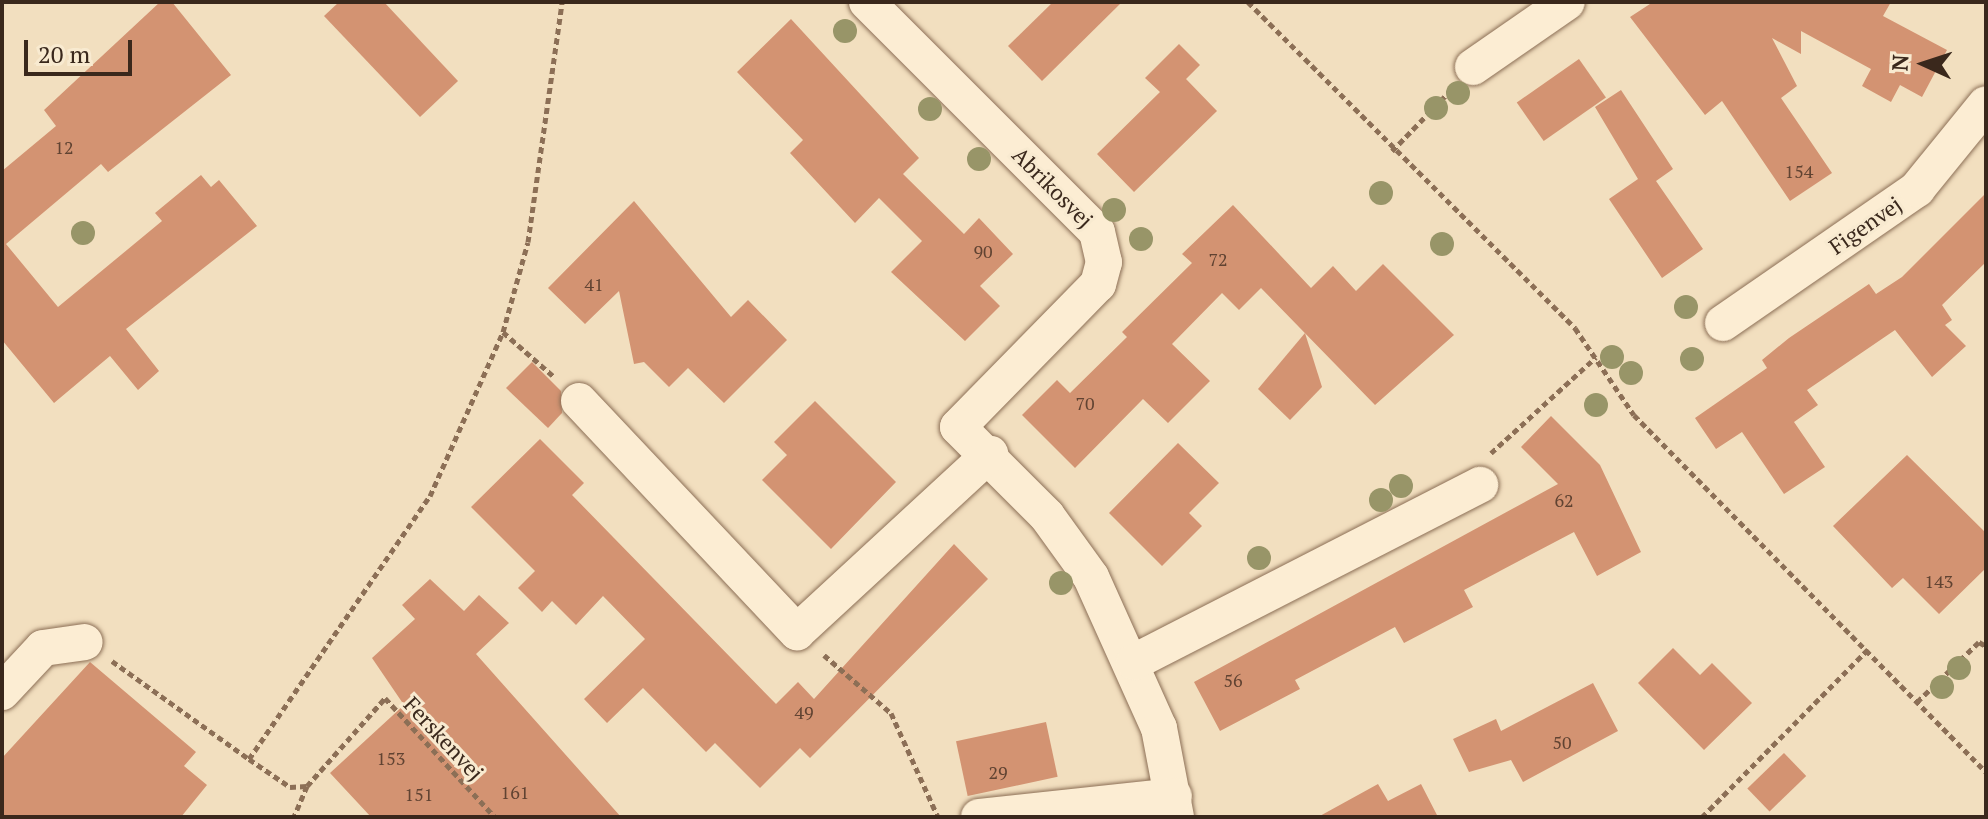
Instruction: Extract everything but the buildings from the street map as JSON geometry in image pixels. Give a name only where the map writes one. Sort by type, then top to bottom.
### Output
[{"type":"street","name":"Abrikosvej","points":[[867,2],[1097,232],[1104,262],[1098,284],[958,427],[990,454],[1091,577],[1134,662],[1175,806],[979,817]]},
{"type":"street","points":[[1473,67],[1567,2]]},
{"type":"street","name":"Figenvej","points":[[1723,323],[1917,189],[1986,104]]},
{"type":"street","points":[[579,401],[797,632],[990,454]]},
{"type":"street","points":[[1134,662],[1480,485]]},
{"type":"street","points":[[2,692],[43,648],[85,642]]},
{"type":"path","points":[[249,759],[430,496],[503,332],[528,242],[562,2]]},
{"type":"path","points":[[1248,2],[1596,357],[1634,415],[1986,772]]},
{"type":"path","points":[[1392,151],[1473,67]]},
{"type":"path","points":[[503,332],[537,361]]},
{"type":"path","points":[[1480,485],[1478,465],[1596,357]]},
{"type":"path","points":[[797,632],[891,713],[938,817]]},
{"type":"path","points":[[85,642],[290,787],[307,786]]},
{"type":"path","points":[[1917,702],[1979,642],[1986,646]]},
{"type":"path","points":[[1702,817],[1868,649]]},
{"type":"path","name":"Ferskenvej","points":[[294,817],[307,786],[385,698],[495,817]]}]
